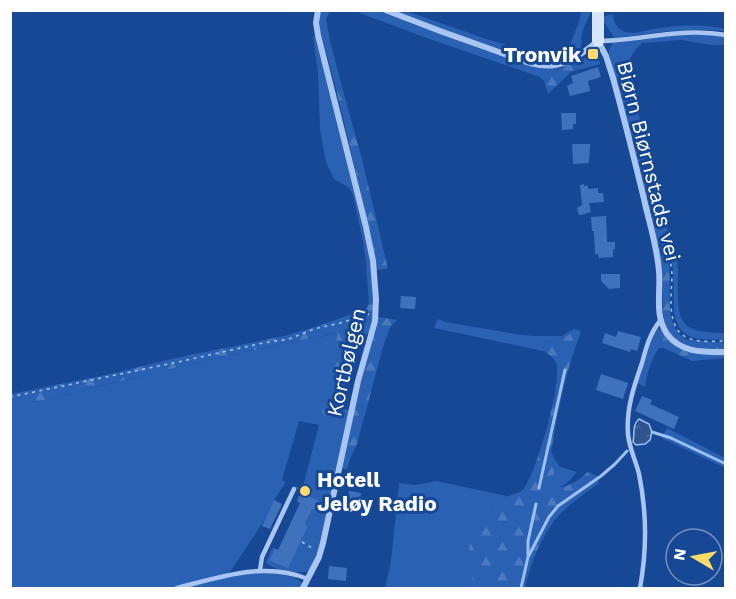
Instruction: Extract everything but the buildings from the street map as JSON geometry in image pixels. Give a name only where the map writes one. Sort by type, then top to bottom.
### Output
[{"type":"street","name":"Kortbølgen","points":[[303,588],[320,552],[376,312],[373,261],[318,35],[316,23],[318,10]]},
{"type":"street","points":[[385,10],[505,54],[547,66],[573,59],[598,40],[598,10]]},
{"type":"street","name":"Biørn Biørnstads vei","points":[[598,40],[613,78],[653,238],[659,273],[660,321]]},
{"type":"street","points":[[660,321],[669,336],[680,346],[695,351],[726,352]]},
{"type":"lane","points":[[598,40],[687,32],[726,35]]},
{"type":"lane","points":[[640,588],[646,549],[644,504],[638,468],[628,440],[627,420],[631,397],[646,349],[660,321]]},
{"type":"lane","points":[[260,570],[262,557],[294,489]]},
{"type":"lane","points":[[177,588],[231,574],[260,570],[308,579]]},
{"type":"path","points":[[661,245],[667,247],[670,259],[673,320],[677,328],[684,336],[691,339],[726,341]]},
{"type":"path","points":[[10,397],[289,339],[314,329],[376,312]]},
{"type":"path","points":[[302,542],[320,552]]},
{"type":"green space","points":[[320,11],[332,11],[326,19],[342,87],[336,89],[319,26]]},
{"type":"green space","points":[[354,11],[377,11],[534,66],[547,69],[561,66],[544,81],[540,77]]},
{"type":"green space","points":[[390,11],[406,11],[489,40],[541,54],[553,54],[570,45],[581,11],[591,11],[583,30],[581,47],[578,52],[564,60],[543,63]]},
{"type":"green space","points":[[613,14],[618,28],[630,33],[667,27],[692,26],[717,27],[725,31],[684,30],[614,38],[602,17]]},
{"type":"green space","points":[[706,34],[725,37],[725,45],[682,40],[642,43],[632,55],[628,70],[653,188],[677,257],[680,314],[683,321],[691,328],[702,332],[725,333],[725,340],[700,339],[687,335],[677,323],[674,314],[673,268],[669,246],[668,244],[657,244],[609,53],[613,42]]},
{"type":"green space","points":[[313,36],[317,37],[364,227],[371,262],[374,305],[369,304],[363,241],[353,195],[348,187],[334,179],[325,157],[320,129],[318,73]]},
{"type":"green space","points":[[588,58],[599,60],[600,64],[571,72],[548,94],[544,81],[549,76],[570,63]]},
{"type":"green space","points":[[342,87],[388,269],[376,270],[372,240],[336,89]]},
{"type":"green space","points":[[664,246],[670,270],[670,311],[678,333],[688,340],[725,343],[725,349],[692,348],[680,343],[666,327],[658,248]]},
{"type":"green space","points":[[369,304],[374,305],[370,333],[355,337],[349,355],[342,407],[349,411],[347,420],[335,420],[324,416],[321,405],[338,333],[197,363],[11,408],[11,394],[284,336],[366,309]]},
{"type":"green space","points":[[378,317],[397,320],[390,327],[383,347],[357,444],[347,470],[340,467]]},
{"type":"green space","points":[[438,319],[521,335],[562,336],[574,329],[568,336],[544,342],[543,351],[434,328]]},
{"type":"green space","points":[[659,328],[673,345],[680,349],[694,353],[725,355],[725,358],[692,361],[664,348],[656,330]]},
{"type":"green space","points":[[574,329],[581,331],[563,391],[551,452],[555,487],[569,485],[588,472],[597,476],[599,483],[565,509],[551,525],[535,557],[525,588],[473,588],[469,546],[473,537],[484,516],[492,507],[501,499],[525,487],[536,463],[548,425],[557,373],[555,361],[543,351],[544,342],[568,336]]},
{"type":"green space","points":[[656,330],[664,348],[659,348],[654,357],[645,387],[638,383]]},
{"type":"green space","points":[[339,333],[335,352],[335,420],[347,420],[320,548],[310,571],[287,571],[266,563],[272,548],[275,548],[269,560],[288,569],[308,526],[305,524],[312,509],[316,510],[320,501],[296,488],[296,486],[302,490],[319,425],[299,421],[282,480],[286,482],[230,572],[172,588],[11,588],[10,408],[198,363]]},
{"type":"green space","points":[[667,428],[725,458],[725,468],[662,438]]},
{"type":"green space","points":[[553,456],[560,467],[577,472],[565,484],[555,488]]},
{"type":"green space","points":[[436,481],[507,496],[492,506],[469,558],[474,580],[473,588],[385,588],[391,561],[399,483],[416,485]]},
{"type":"green space","points":[[244,573],[284,575],[303,584],[301,588],[184,588]]},
{"type":"water","points":[[639,419],[649,424],[652,432],[650,440],[645,444],[636,445],[633,442],[634,429]]},
{"type":"waterway","points":[[539,488],[565,370]]},
{"type":"waterway","points":[[652,432],[671,438],[726,464]]},
{"type":"waterway","points":[[521,588],[528,557],[549,517],[558,506],[601,476],[627,451]]},
{"type":"waterway","points":[[528,555],[528,541],[536,504]]},
{"type":"place","name":"Tronvik","points":[[593,54]]},
{"type":"place","name":"Hotell Jeløy Radio","points":[[305,491]]}]
